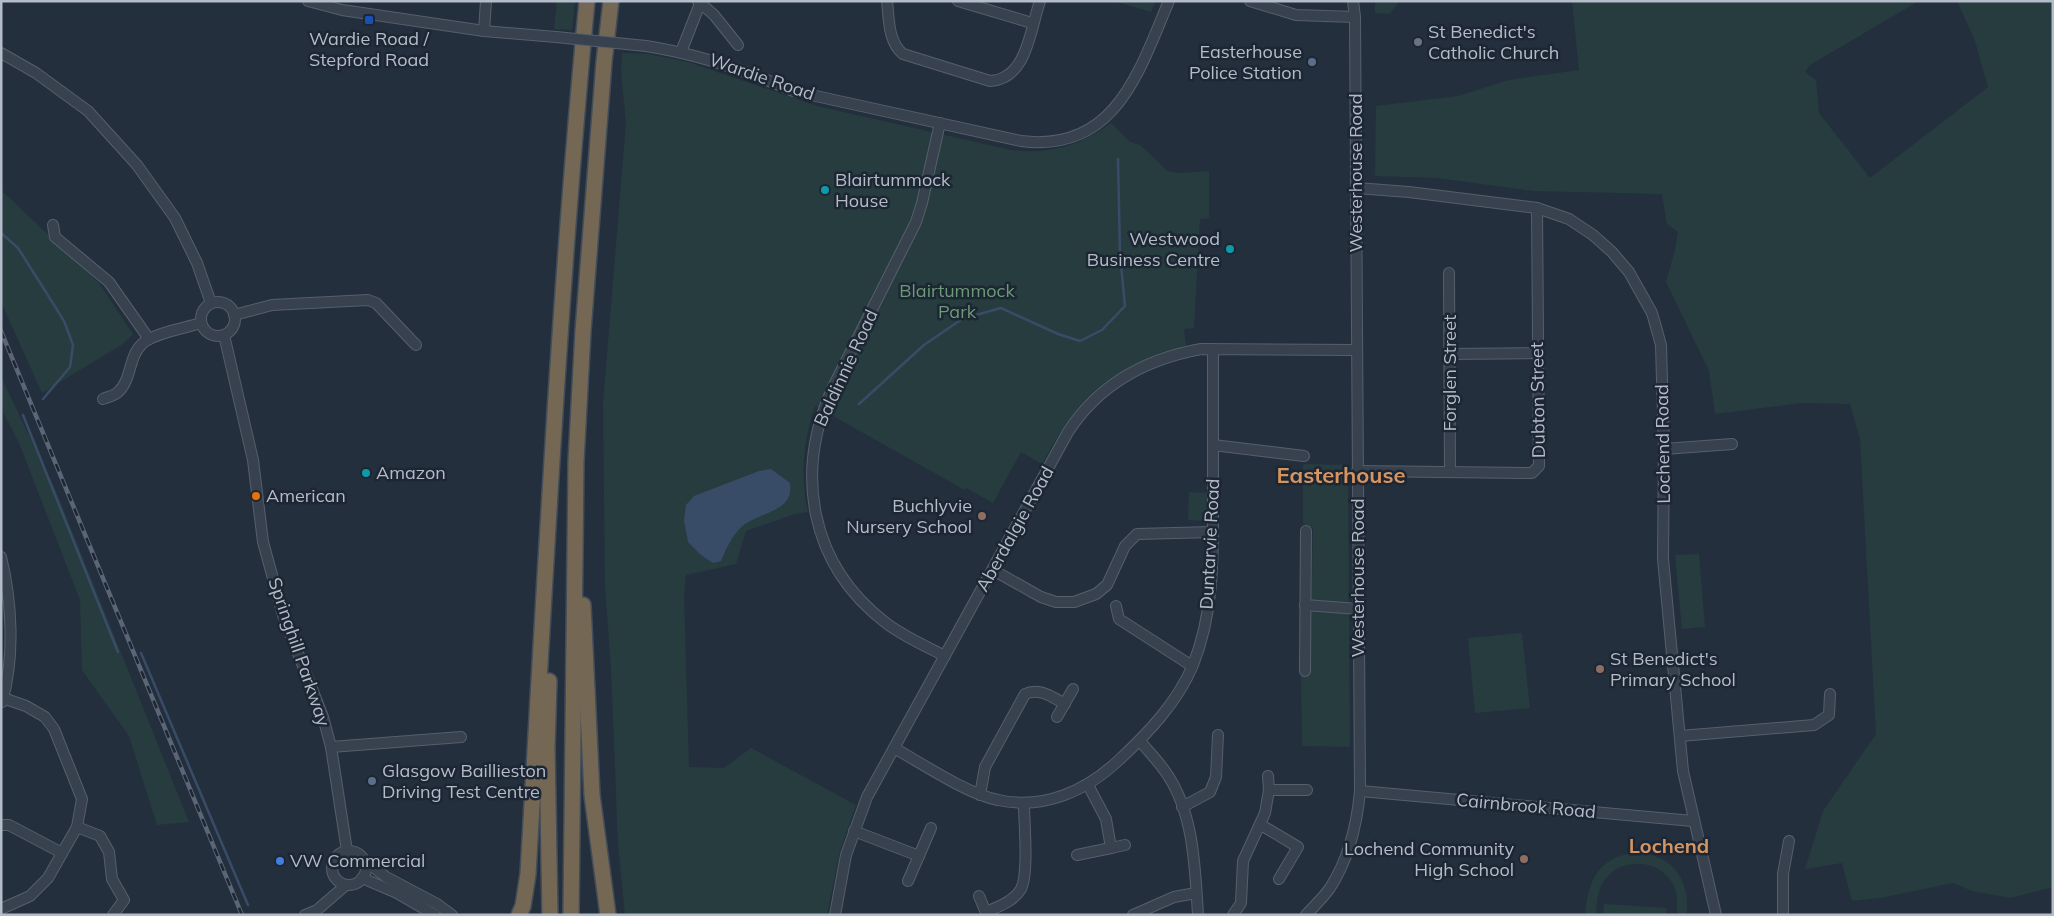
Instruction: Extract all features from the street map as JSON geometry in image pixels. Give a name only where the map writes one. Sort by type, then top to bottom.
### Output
[{"type":"highway","points":[[519,915],[523,906],[528,874],[567,222],[586,1]]},
{"type":"highway","points":[[571,915],[576,461],[585,311],[604,62],[611,1]]},
{"type":"highway","points":[[550,915],[547,748],[553,460]]},
{"type":"highway","points":[[576,461],[592,795],[608,915]]},
{"type":"street","name":"Wardie Road","points":[[308,1],[342,10],[484,31],[646,46],[681,52],[724,64],[793,91],[1031,143],[1060,140],[1090,128],[1105,118],[1129,90],[1169,1]]},
{"type":"street","points":[[484,31],[486,1]]},
{"type":"street","points":[[887,1],[891,35],[896,48],[903,54],[990,82],[1001,81],[1010,75],[1023,58],[1040,1]]},
{"type":"street","points":[[1250,1],[1296,15],[1355,17]]},
{"type":"street","name":"Westerhouse Road","points":[[1306,915],[1330,888],[1347,855],[1358,812],[1360,792],[1355,17],[1353,1]]},
{"type":"street","name":"Westerhouse Road","points":[[1355,17],[1357,1]]},
{"type":"street","points":[[681,52],[699,2],[714,15],[738,45]]},
{"type":"street","points":[[962,2],[1032,23]]},
{"type":"street","points":[[1,53],[36,73],[88,112],[137,165],[175,218],[197,263],[211,303]]},
{"type":"street","name":"Baldinnie Road","points":[[940,123],[916,222],[833,387],[822,414],[812,452],[812,485],[817,518],[824,540],[848,585],[886,623],[945,656]]},
{"type":"street","name":"Lochend Road","points":[[1356,188],[1409,192],[1537,208],[1569,219],[1612,252],[1629,272],[1652,314],[1661,345],[1664,449],[1663,559],[1682,771],[1716,915]]},
{"type":"street","name":"Dubton Street","points":[[1358,471],[1532,473],[1539,466],[1537,208]]},
{"type":"street","points":[[53,225],[55,237],[109,282],[149,339]]},
{"type":"street","name":"Forglen Street","points":[[1450,273],[1450,472]]},
{"type":"street","points":[[234,315],[272,305],[368,300],[376,303],[416,345]]},
{"type":"street","points":[[211,303],[223,303],[228,306],[234,315],[234,325],[224,335],[212,335],[201,323],[202,314],[211,303]]},
{"type":"street","points":[[102,399],[118,392],[126,381],[134,355],[141,345],[149,339],[201,323]]},
{"type":"street","name":"Springhill Parkway","points":[[224,335],[253,460],[263,542],[283,615],[322,717],[331,747],[347,851]]},
{"type":"street","name":"Aberdalgie Road","points":[[835,915],[840,880],[854,831],[867,796],[1068,432],[1094,400],[1110,386],[1148,364],[1185,352],[1214,350],[1357,350]]},
{"type":"street","name":"Duntarvie Road","points":[[894,748],[980,795],[1024,804],[1060,797],[1088,785],[1112,767],[1155,725],[1180,690],[1192,666],[1210,606],[1213,532],[1214,350]]},
{"type":"street","points":[[1450,354],[1538,353]]},
{"type":"street","points":[[1664,449],[1732,444]]},
{"type":"street","points":[[1213,445],[1304,456]]},
{"type":"street","points":[[1305,671],[1306,531]]},
{"type":"street","points":[[993,570],[1041,597],[1056,602],[1074,602],[1096,594],[1107,585],[1124,546],[1138,534],[1213,532]]},
{"type":"street","points":[[1,557],[7,580],[10,617],[8,661],[2,701],[26,706],[45,717],[54,729],[82,799],[77,827],[48,878],[30,896],[1,910],[2,915]]},
{"type":"street","points":[[1306,605],[1358,610]]},
{"type":"street","points":[[1116,606],[1119,619],[1192,666]]},
{"type":"street","points":[[1057,717],[1073,689]]},
{"type":"street","points":[[980,795],[986,767],[1025,694],[1032,691],[1040,692],[1065,704]]},
{"type":"street","points":[[1680,736],[1814,725],[1829,715],[1830,694]]},
{"type":"street","points":[[1182,807],[1210,792],[1216,777],[1218,735]]},
{"type":"street","points":[[331,747],[461,737]]},
{"type":"street","points":[[1140,741],[1167,775],[1182,807],[1190,833],[1198,915]]},
{"type":"street","points":[[1233,915],[1241,903],[1243,862],[1261,825],[1268,790],[1268,776]]},
{"type":"street","points":[[1088,785],[1106,819],[1111,848]]},
{"type":"street","points":[[1268,790],[1306,790]]},
{"type":"street","name":"Cairnbrook Road","points":[[1360,792],[1693,821]]},
{"type":"street","points":[[979,896],[986,913],[1004,905],[1020,890],[1024,877],[1024,804]]},
{"type":"street","points":[[1,825],[9,825],[62,853]]},
{"type":"street","points":[[1261,825],[1298,846],[1279,879]]},
{"type":"street","points":[[77,827],[100,836],[109,852],[112,878],[124,900],[113,915]]},
{"type":"street","points":[[908,881],[931,828]]},
{"type":"street","points":[[854,831],[919,856]]},
{"type":"street","points":[[1783,915],[1783,874],[1789,841]]},
{"type":"street","points":[[1077,855],[1125,845]]},
{"type":"street","points":[[364,860],[366,869],[362,878],[355,884],[346,885],[334,876],[332,865],[337,856],[347,851],[357,853],[386,877],[438,904],[452,915]]},
{"type":"street","points":[[362,878],[397,893],[435,915]]},
{"type":"street","points":[[305,915],[317,910],[346,885]]},
{"type":"street","points":[[1133,915],[1174,897],[1196,893]]},
{"type":"green space","points":[[557,1],[575,1],[572,30],[554,29]]},
{"type":"green space","points":[[1114,1],[1156,1],[1151,12]]},
{"type":"green space","points":[[1375,1],[1400,1],[1390,14],[1375,13]]},
{"type":"green space","points":[[1572,1],[1919,1],[1810,65],[1805,72],[1816,80],[1819,113],[1870,178],[1988,87],[1975,41],[1957,1],[2053,1],[2053,887],[2011,898],[1972,891],[1953,883],[1880,898],[1852,901],[1842,863],[1805,869],[1823,811],[1876,734],[1860,439],[1850,404],[1802,403],[1715,414],[1709,371],[1666,282],[1678,232],[1667,224],[1662,194],[1533,191],[1437,178],[1375,176],[1376,106],[1458,96],[1509,80],[1579,70]]},
{"type":"green space","name":"Blairtummock Park","points":[[622,53],[648,54],[688,62],[817,106],[1011,150],[1038,151],[1064,147],[1088,138],[1111,123],[1130,142],[1140,145],[1168,171],[1179,173],[1209,171],[1209,218],[1200,219],[1194,328],[1184,329],[1186,346],[1135,364],[1091,394],[1068,421],[1042,464],[1021,452],[993,503],[966,488],[965,490],[815,406],[805,445],[804,459],[804,485],[808,512],[795,514],[746,531],[736,564],[686,575],[684,594],[689,767],[724,768],[751,748],[856,805],[840,851],[827,915],[625,915],[618,844],[611,668],[605,586],[603,403],[626,123],[621,72]]},
{"type":"green space","points":[[1,190],[98,282],[133,334],[123,344],[42,393],[1,302]]},
{"type":"green space","points":[[1,377],[56,491],[189,822],[157,825],[129,736],[82,670],[80,600],[19,443],[1,408]]},
{"type":"green space","points":[[1303,464],[1348,465],[1350,747],[1302,746],[1301,674],[1310,674],[1313,528],[1303,523]]},
{"type":"green space","points":[[1189,492],[1207,493],[1207,521],[1188,520]]},
{"type":"green space","points":[[1699,554],[1705,627],[1682,629],[1675,555]]},
{"type":"green space","points":[[1522,633],[1530,708],[1475,713],[1468,638]]},
{"type":"green space","points":[[1633,853],[1658,857],[1676,870],[1682,879],[1685,890],[1687,915],[1677,915],[1676,892],[1666,875],[1648,865],[1638,864],[1627,865],[1609,875],[1599,892],[1596,915],[1585,915],[1586,903],[1592,882],[1603,866],[1611,860]]},
{"type":"green space","points":[[1604,904],[1667,908],[1666,915],[1603,915]]},
{"type":"water","points":[[771,469],[790,483],[790,492],[783,505],[741,527],[725,551],[721,561],[713,563],[701,555],[688,542],[684,520],[686,505],[694,496],[759,471]]},
{"type":"waterway","points":[[859,404],[924,345],[962,319],[1001,308],[1058,334],[1080,341],[1102,330],[1125,306],[1120,254],[1118,159]]},
{"type":"waterway","points":[[1,233],[18,248],[64,321],[73,345],[70,367],[43,399]]},
{"type":"waterway","points":[[23,415],[118,652]]},
{"type":"waterway","points":[[141,653],[248,905]]},
{"type":"railway","points":[[1,331],[242,915]]},
{"type":"place","name":"Wardie Road / Stepford Road","points":[[369,20]]},
{"type":"place","name":"St Benedict's Catholic Church","points":[[1418,42]]},
{"type":"place","name":"Easterhouse Police Station","points":[[1312,62]]},
{"type":"place","name":"Blairtummock House","points":[[825,190]]},
{"type":"place","name":"Westwood Business Centre","points":[[1230,249]]},
{"type":"place","name":"Amazon","points":[[366,473]]},
{"type":"place","name":"American","points":[[256,496]]},
{"type":"place","name":"Buchlyvie Nursery School","points":[[982,516]]},
{"type":"place","name":"St Benedict's Primary School","points":[[1600,669]]},
{"type":"place","name":"Glasgow Baillieston Driving Test Centre","points":[[372,781]]},
{"type":"place","name":"Lochend Community High School","points":[[1524,859]]},
{"type":"place","name":"VW Commercial","points":[[280,861]]},
{"type":"district","name":"Easterhouse","points":[[1341,475]]},
{"type":"district","name":"Lochend","points":[[1669,846]]}]
